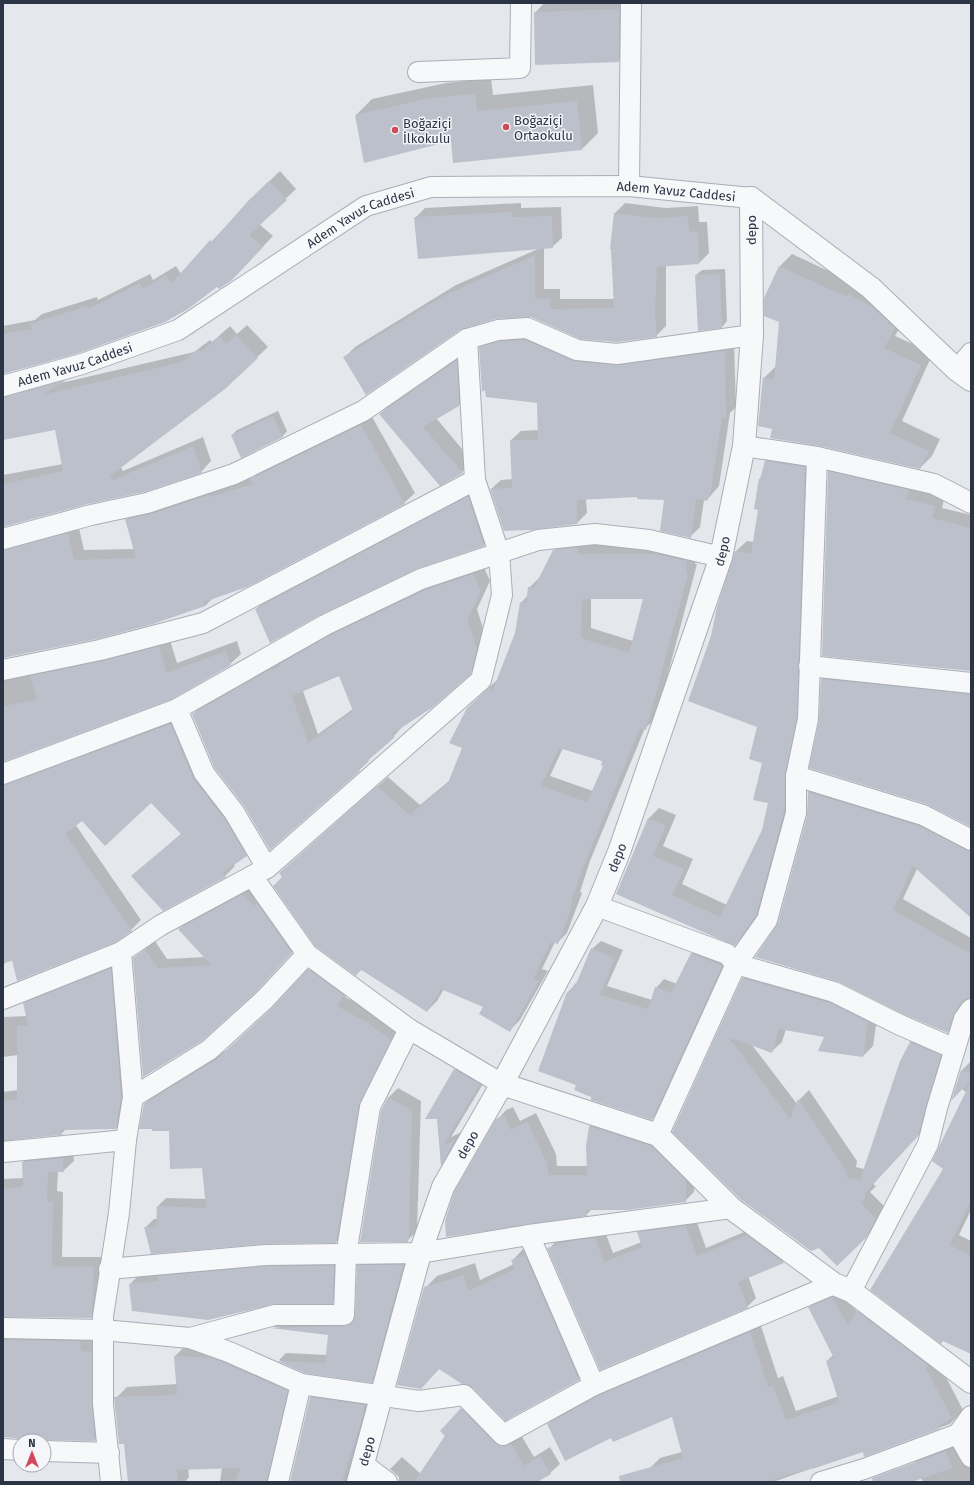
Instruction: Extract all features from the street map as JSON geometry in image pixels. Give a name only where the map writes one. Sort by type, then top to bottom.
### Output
[{"type":"street","points":[[418,72],[520,68],[521,3]]},
{"type":"street","points":[[629,186],[631,3]]},
{"type":"street","name":"Adem Yavuz Caddesi","points":[[3,386],[82,364],[178,330],[366,206],[431,187],[629,186],[751,198]]},
{"type":"street","points":[[751,198],[871,288],[964,375],[971,353]]},
{"type":"street","name":"depo","points":[[361,1473],[420,1253],[443,1187],[502,1084],[596,906],[619,852],[721,557],[744,446],[752,335],[751,198]]},
{"type":"street","points":[[3,539],[91,515],[146,503],[234,474],[363,411],[467,339],[498,330],[527,328],[577,350],[617,354],[752,335]]},
{"type":"street","points":[[3,999],[121,952],[161,925],[259,872],[481,680],[502,594],[499,553],[475,480],[467,339]]},
{"type":"street","points":[[744,446],[817,457],[934,484],[971,503]]},
{"type":"street","points":[[658,1135],[736,964],[767,920],[796,813],[796,776],[808,719],[817,457]]},
{"type":"street","points":[[3,670],[100,650],[204,623],[475,480]]},
{"type":"street","points":[[3,774],[177,709],[325,625],[421,579],[538,540],[594,534],[649,540],[721,557]]},
{"type":"street","points":[[810,666],[971,683]]},
{"type":"street","points":[[177,709],[204,773],[234,812],[259,872],[307,954],[409,1029],[502,1084],[658,1135],[732,1208],[971,1382]]},
{"type":"street","points":[[796,776],[923,814],[971,840]]},
{"type":"street","points":[[596,906],[727,954],[736,964],[834,992],[898,1024],[956,1049]]},
{"type":"street","points":[[111,1482],[103,1404],[103,1316],[119,1213],[126,1140],[133,1097],[121,952]]},
{"type":"street","points":[[133,1097],[209,1050],[265,999],[307,954]]},
{"type":"street","points":[[3,1328],[103,1330],[190,1338],[229,1352],[301,1384],[419,1401],[464,1395],[503,1435],[594,1385],[843,1288],[928,1144],[937,1108],[964,1019],[971,1009]]},
{"type":"street","points":[[190,1338],[275,1315],[344,1315],[346,1255],[370,1107],[409,1029]]},
{"type":"street","points":[[3,1152],[126,1140]]},
{"type":"street","points":[[109,1270],[266,1255],[420,1253],[529,1235],[732,1208]]},
{"type":"street","points":[[529,1235],[594,1385]]},
{"type":"street","points":[[278,1482],[301,1384]]},
{"type":"street","points":[[821,1482],[866,1476],[958,1434],[971,1416]]},
{"type":"street","points":[[958,1434],[971,1457]]},
{"type":"street","points":[[52,1451],[109,1453]]},
{"type":"street","points":[[361,1473],[387,1482]]},
{"type":"building","points":[[619,9],[619,62],[535,65],[534,12]]},
{"type":"building","name":"Boğaziçi Ortaokulu","points":[[475,94],[477,111],[577,101],[582,150],[453,163],[451,141],[364,163],[355,115],[430,98]]},
{"type":"building","points":[[269,181],[287,200],[249,235],[263,247],[232,280],[219,289],[217,287],[188,309],[165,322],[79,353],[3,374],[3,334],[32,329],[30,324],[87,306],[88,309],[140,283],[143,289],[166,275],[171,284],[210,240],[212,242],[248,201]]},
{"type":"building","points":[[512,212],[512,217],[552,216],[553,248],[418,259],[414,217]]},
{"type":"building","points":[[614,213],[656,218],[688,216],[689,232],[698,231],[699,264],[657,267],[655,312],[657,337],[617,342],[580,339],[531,317],[495,319],[460,330],[366,395],[343,357],[445,295],[535,255],[535,298],[551,299],[550,309],[614,308],[610,249]]},
{"type":"building","points":[[779,266],[847,297],[848,294],[874,308],[895,328],[884,348],[921,365],[890,433],[929,451],[920,469],[820,446],[770,438],[772,429],[758,426],[763,377],[774,380],[779,322],[764,316],[764,298]]},
{"type":"building","points":[[720,274],[722,328],[698,331],[695,275]]},
{"type":"building","points":[[236,335],[258,358],[225,389],[110,476],[113,480],[193,446],[202,473],[144,492],[88,504],[3,527],[3,484],[63,471],[55,430],[3,440],[3,397],[67,380],[42,395],[182,362],[199,349],[201,352],[219,336],[226,344]]},
{"type":"building","points":[[525,340],[573,361],[616,365],[725,351],[726,418],[722,417],[710,497],[708,496],[707,501],[696,499],[691,538],[660,531],[664,500],[637,499],[637,497],[577,500],[577,524],[531,530],[504,531],[490,489],[512,488],[510,440],[538,440],[537,403],[486,397],[485,390],[482,392],[479,347],[500,341]]},
{"type":"building","points":[[457,360],[459,406],[423,427],[463,473],[440,486],[379,414]]},
{"type":"building","points":[[273,416],[283,437],[241,458],[231,435]]},
{"type":"building","points":[[361,425],[405,504],[247,587],[204,602],[205,606],[153,624],[97,639],[3,658],[3,550],[68,533],[74,560],[136,558],[125,519],[151,514],[209,495],[209,497],[253,484],[250,479]]},
{"type":"building","points":[[765,461],[805,467],[797,718],[785,774],[784,811],[756,915],[735,946],[616,894],[648,818],[666,825],[653,856],[684,869],[672,895],[720,917],[762,830],[768,803],[753,800],[762,763],[749,759],[757,727],[688,701],[711,636],[717,607],[735,551],[751,554],[758,510],[754,509],[759,478],[760,479]]},
{"type":"building","points":[[828,471],[910,490],[906,499],[935,506],[932,518],[971,528],[971,671],[822,656]]},
{"type":"building","points":[[468,496],[484,546],[416,569],[320,615],[270,643],[255,609]]},
{"type":"building","points":[[578,547],[578,554],[656,554],[687,561],[686,573],[688,574],[646,730],[640,728],[581,872],[571,902],[573,903],[558,944],[551,942],[533,979],[539,981],[510,1032],[479,1014],[483,1007],[441,989],[427,1012],[360,969],[356,976],[315,946],[273,886],[282,877],[279,873],[377,786],[410,815],[448,783],[462,748],[449,743],[467,708],[490,687],[492,692],[515,633],[520,602],[526,603],[528,587],[534,588],[553,550]],"holes":[[[582,599],[643,599],[629,653],[581,638]],[[559,748],[602,761],[601,766],[603,766],[587,802],[541,786]]]},
{"type":"building","points":[[473,574],[481,591],[467,620],[477,648],[471,674],[433,707],[392,734],[395,737],[358,769],[360,771],[270,850],[244,806],[214,767],[192,714],[267,671],[281,666],[280,664],[330,635],[425,590]],"holes":[[[339,676],[353,711],[308,743],[292,696]]]},
{"type":"building","points":[[159,646],[166,673],[226,651],[231,665],[172,699],[3,762],[3,706],[37,700],[30,676],[102,661]]},
{"type":"building","points":[[821,679],[971,694],[971,827],[926,804],[809,768],[819,721]]},
{"type":"building","points":[[171,724],[193,778],[224,818],[247,856],[222,873],[226,877],[163,911],[131,876],[181,834],[151,803],[105,846],[82,821],[65,834],[132,931],[116,942],[17,981],[12,960],[3,964],[3,785]]},
{"type":"building","points":[[808,792],[919,826],[971,851],[971,918],[913,866],[893,910],[971,954],[971,998],[962,1002],[955,1012],[948,1033],[903,1014],[839,982],[755,957],[778,923],[807,816]]},
{"type":"building","points":[[242,894],[254,906],[257,903],[292,953],[257,991],[202,1041],[143,1077],[133,958],[145,950],[158,968],[211,965],[178,929]]},
{"type":"building","points":[[591,948],[615,958],[600,995],[648,1009],[655,987],[671,993],[691,953],[722,966],[652,1120],[591,1100],[591,1097],[574,1090],[576,1085],[538,1071],[567,992],[570,993],[575,983],[576,984]]},
{"type":"building","points":[[111,968],[121,1097],[116,1129],[61,1130],[62,1135],[3,1140],[3,1101],[17,1099],[17,1026],[28,1025],[23,1003]]},
{"type":"building","points":[[308,969],[344,995],[337,1006],[368,1023],[391,1040],[359,1105],[336,1243],[265,1244],[151,1254],[144,1227],[156,1227],[157,1206],[206,1208],[202,1168],[170,1169],[169,1131],[139,1129],[144,1104],[217,1059],[273,1007]]},
{"type":"building","points":[[742,978],[830,1003],[868,1022],[863,1057],[818,1051],[824,1037],[779,1029],[772,1053],[728,1037],[790,1119],[798,1099],[847,1172],[846,1177],[860,1180],[900,1061],[910,1042],[941,1055],[918,1136],[864,1194],[866,1197],[861,1203],[876,1219],[866,1238],[837,1266],[819,1248],[811,1251],[739,1198],[672,1132]]},
{"type":"building","points":[[454,1069],[480,1084],[443,1146],[456,1139],[441,1166],[437,1119],[425,1119]]},
{"type":"building","points":[[961,1070],[971,1074],[971,1080],[951,1101]]},
{"type":"building","points":[[971,1081],[971,1200],[950,1245],[971,1256],[971,1354],[943,1341],[941,1344],[870,1290],[943,1169],[932,1161]]},
{"type":"building","points":[[388,1097],[412,1110],[409,1237],[408,1242],[360,1242],[381,1111]]},
{"type":"building","points":[[504,1115],[511,1130],[527,1121],[547,1163],[548,1175],[587,1175],[586,1146],[589,1126],[651,1146],[686,1180],[686,1202],[628,1210],[585,1210],[587,1216],[446,1237],[445,1221],[454,1192],[496,1119]]},
{"type":"building","points":[[63,1158],[64,1172],[48,1172],[47,1201],[53,1202],[52,1267],[94,1266],[92,1318],[3,1317],[3,1188],[23,1187],[22,1162]]},
{"type":"building","points":[[686,1226],[697,1256],[747,1235],[784,1263],[738,1282],[748,1308],[600,1370],[547,1248],[571,1241],[595,1238],[604,1262],[642,1247],[637,1232]]},
{"type":"building","points":[[525,1255],[579,1380],[505,1421],[472,1387],[462,1384],[439,1369],[421,1389],[397,1385],[424,1287],[464,1275],[468,1291],[515,1269],[511,1260]]},
{"type":"building","points":[[357,1265],[403,1265],[372,1383],[304,1373],[277,1361],[325,1363],[328,1335],[271,1328],[350,1325],[355,1315]]},
{"type":"building","points":[[267,1266],[334,1266],[333,1304],[275,1304],[208,1320],[132,1311],[129,1284],[159,1281],[157,1276]]},
{"type":"building","points":[[832,1297],[848,1325],[857,1311],[928,1365],[926,1369],[952,1418],[938,1426],[939,1429],[864,1457],[863,1452],[812,1469],[765,1482],[620,1482],[619,1476],[683,1458],[672,1417],[613,1442],[611,1438],[565,1461],[547,1424],[599,1395],[750,1332],[768,1387],[773,1386],[786,1420],[839,1402],[826,1361],[834,1358],[808,1307]]},
{"type":"building","points":[[3,1340],[80,1341],[81,1351],[92,1352],[92,1404],[95,1441],[52,1440],[52,1433],[12,1433],[12,1437],[3,1435]]},
{"type":"building","points":[[174,1356],[213,1358],[288,1391],[267,1482],[235,1482],[240,1468],[177,1470],[178,1482],[128,1482],[124,1444],[119,1444],[114,1397],[177,1395]]},
{"type":"building","points":[[310,1397],[365,1405],[342,1482],[290,1482]]},
{"type":"building","points":[[461,1408],[495,1443],[502,1446],[511,1444],[524,1466],[540,1456],[551,1474],[537,1482],[414,1482],[445,1436],[440,1431]]},
{"type":"building","points":[[946,1451],[952,1468],[912,1482],[873,1482],[872,1478]]},
{"type":"place","name":"Boğaziçi Ortaokulu","points":[[506,127]]},
{"type":"place","name":"Boğaziçi İlkokulu","points":[[395,130]]}]
